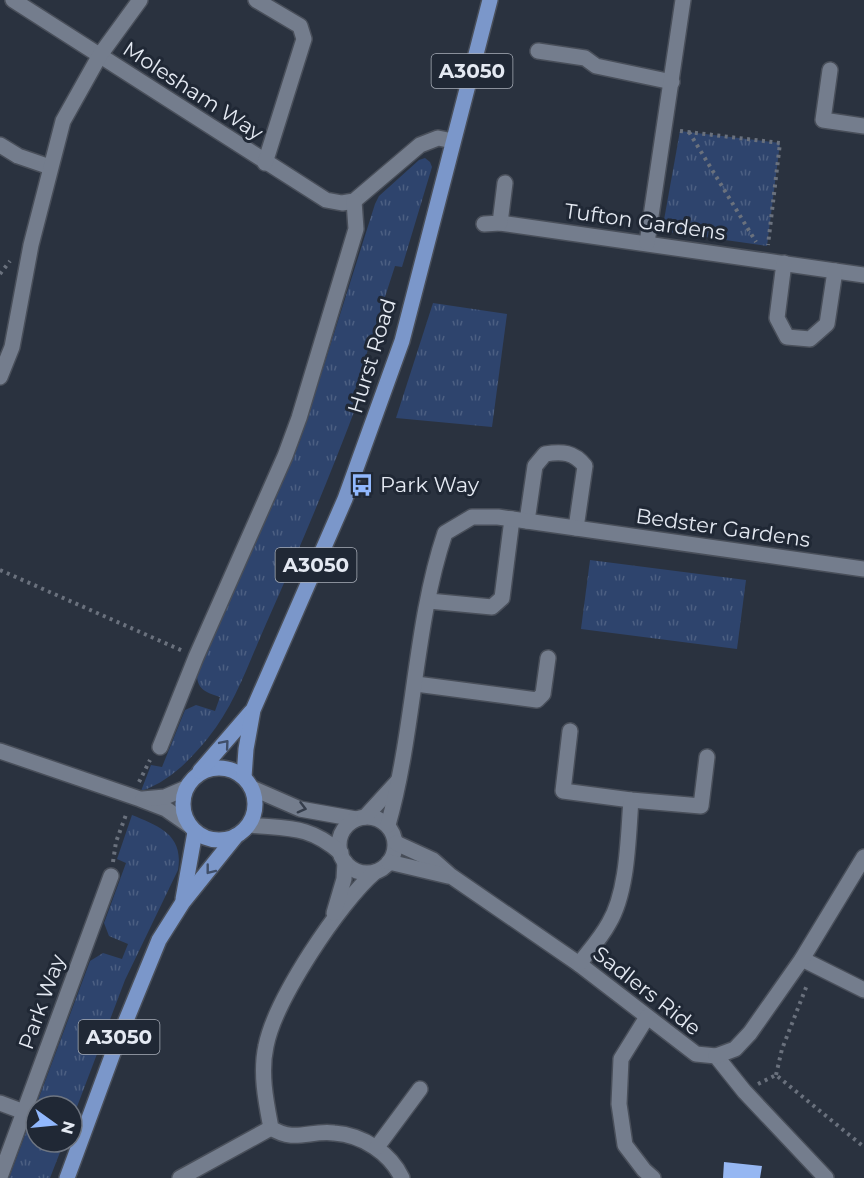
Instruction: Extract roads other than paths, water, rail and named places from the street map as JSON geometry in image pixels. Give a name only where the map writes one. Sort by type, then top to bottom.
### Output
[{"type":"main road","name":"Hurst Road","points":[[248,782],[246,749],[253,710],[345,499],[402,341],[490,0]]},
{"type":"main road","name":"Hurst Road","points":[[190,782],[253,710]]},
{"type":"main road","points":[[218,767],[230,769],[248,782],[256,807],[249,825],[236,836],[214,840],[192,828],[183,807],[190,782],[206,770],[218,767]]},
{"type":"main road","name":"A3050","points":[[183,902],[192,828]]},
{"type":"main road","name":"A3050","points":[[67,1178],[116,1046],[159,940],[183,902],[236,836]]},
{"type":"street","name":"Molesham Way","points":[[13,0],[326,200],[342,203],[354,201]]},
{"type":"street","points":[[0,377],[12,347],[31,245],[63,121],[100,55],[140,0]]},
{"type":"street","points":[[256,0],[300,26],[304,39],[265,163]]},
{"type":"street","points":[[647,243],[683,0]]},
{"type":"street","points":[[538,51],[585,58],[596,66],[672,82]]},
{"type":"street","points":[[830,70],[823,120],[864,126]]},
{"type":"street","points":[[160,747],[196,657],[299,418],[356,229],[354,201],[420,144],[438,138],[453,141]]},
{"type":"street","points":[[0,145],[18,156],[50,167]]},
{"type":"street","points":[[500,223],[505,183]]},
{"type":"street","name":"Tufton Gardens","points":[[484,224],[500,223],[864,275]]},
{"type":"street","points":[[784,263],[777,318],[787,337],[810,339],[827,324],[835,271]]},
{"type":"street","points":[[429,601],[492,607],[502,598],[535,466],[545,454],[561,452],[577,456],[585,466],[576,528]]},
{"type":"street","name":"Bedster Gardens","points":[[388,825],[401,778],[434,568],[445,533],[472,517],[520,520],[864,569]]},
{"type":"street","points":[[416,684],[537,700],[543,694],[548,657]]},
{"type":"street","points":[[570,731],[563,791],[701,806],[707,757]]},
{"type":"street","points":[[0,751],[166,809],[192,828]]},
{"type":"street","points":[[330,924],[344,879],[340,837],[349,823],[361,818],[401,778]]},
{"type":"street","points":[[140,799],[165,797],[190,782]]},
{"type":"street","points":[[248,782],[300,808],[361,818],[374,817],[388,825],[396,843],[389,862],[359,886],[330,924],[274,1016],[265,1048],[264,1096],[271,1128],[284,1137],[335,1133],[377,1148],[396,1165],[402,1178]]},
{"type":"street","points":[[579,964],[602,934],[614,911],[625,867],[631,800]]},
{"type":"street","points":[[249,825],[304,830],[324,838],[358,872],[375,872]]},
{"type":"street","name":"Sadlers Ride","points":[[396,843],[433,860],[451,876],[579,964],[696,1054],[716,1056],[744,1091],[826,1178]]},
{"type":"street","points":[[716,1056],[735,1049],[808,962],[864,857]]},
{"type":"street","name":"Sadlers Ride","points":[[389,862],[451,876]]},
{"type":"street","name":"Park Way","points":[[31,1094],[111,876]]},
{"type":"street","points":[[808,962],[864,990]]},
{"type":"street","points":[[647,1017],[621,1059],[619,1104],[625,1144],[644,1170],[653,1178]]},
{"type":"street","points":[[377,1148],[420,1089]]},
{"type":"street","points":[[0,1103],[24,1112]]},
{"type":"street","name":"Park Way","points":[[0,1177],[24,1112]]},
{"type":"street","points":[[180,1178],[199,1173],[271,1128]]},
{"type":"place","name":"Park Way","points":[[362,485]]}]
